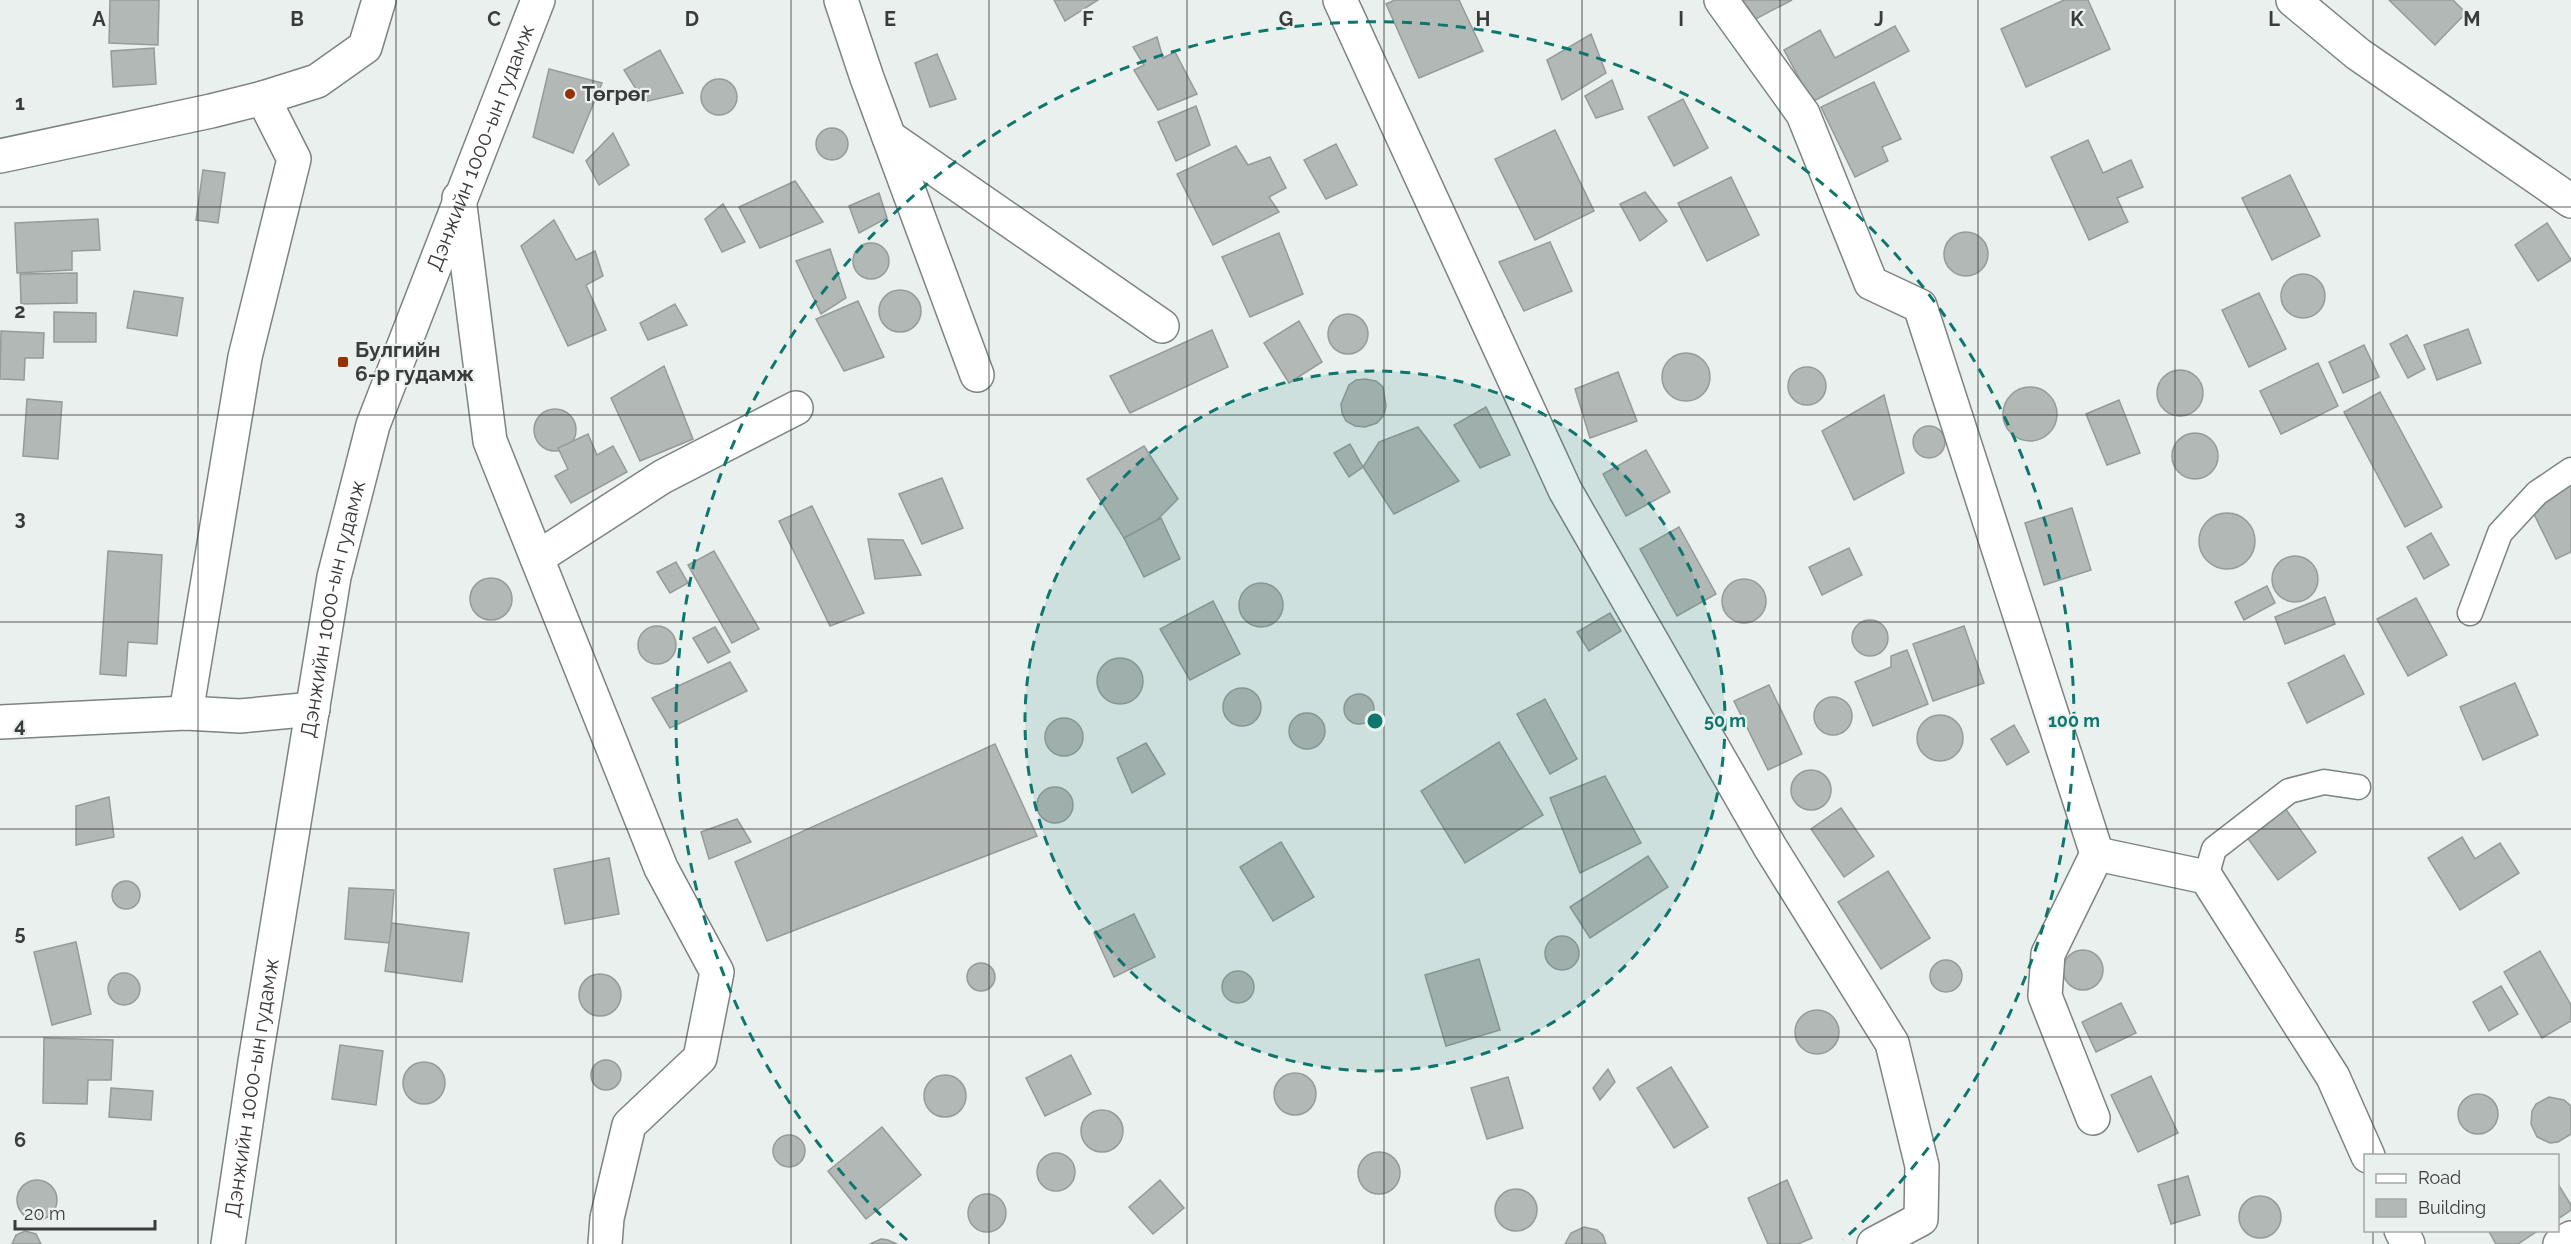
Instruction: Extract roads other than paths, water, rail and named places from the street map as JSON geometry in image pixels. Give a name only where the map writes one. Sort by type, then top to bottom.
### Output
[{"type":"street","points":[[0,156],[263,98],[317,81],[365,47],[379,0]]},
{"type":"street","name":"Дэнжийн 1000-ын гудамж","points":[[228,1244],[255,1062],[334,577],[373,425],[459,198],[538,0]]},
{"type":"street","points":[[841,0],[977,375]]},
{"type":"street","points":[[1340,0],[1565,490],[1770,847],[1892,1043],[1922,1166],[1921,1219],[1874,1244]]},
{"type":"street","points":[[1721,0],[1803,114],[1871,283],[1920,306],[2097,854],[2048,954],[2045,996],[2093,1118]]},
{"type":"street","points":[[2293,0],[2358,54],[2571,201]]},
{"type":"street","points":[[186,713],[245,357],[294,159],[263,98]]},
{"type":"street","points":[[889,137],[1162,326]]},
{"type":"street","points":[[459,198],[490,441],[662,868],[717,972],[700,1058],[629,1125],[607,1218],[605,1244]]},
{"type":"street","points":[[537,558],[662,477],[796,408]]},
{"type":"street","points":[[0,722],[186,713],[240,716],[313,709]]},
{"type":"street","points":[[2097,854],[2206,877],[2333,1077],[2368,1154]]},
{"type":"street","points":[[2560,1244],[2571,1238]]},
{"type":"lane","points":[[2470,613],[2500,533],[2537,493],[2571,470]]},
{"type":"lane","points":[[2206,877],[2214,849],[2289,791],[2324,782],[2358,787]]},
{"type":"place","name":"Төгрөг","points":[[570,94]]},
{"type":"place","name":"Булгийн 6-р гудамж","points":[[343,362]]}]
